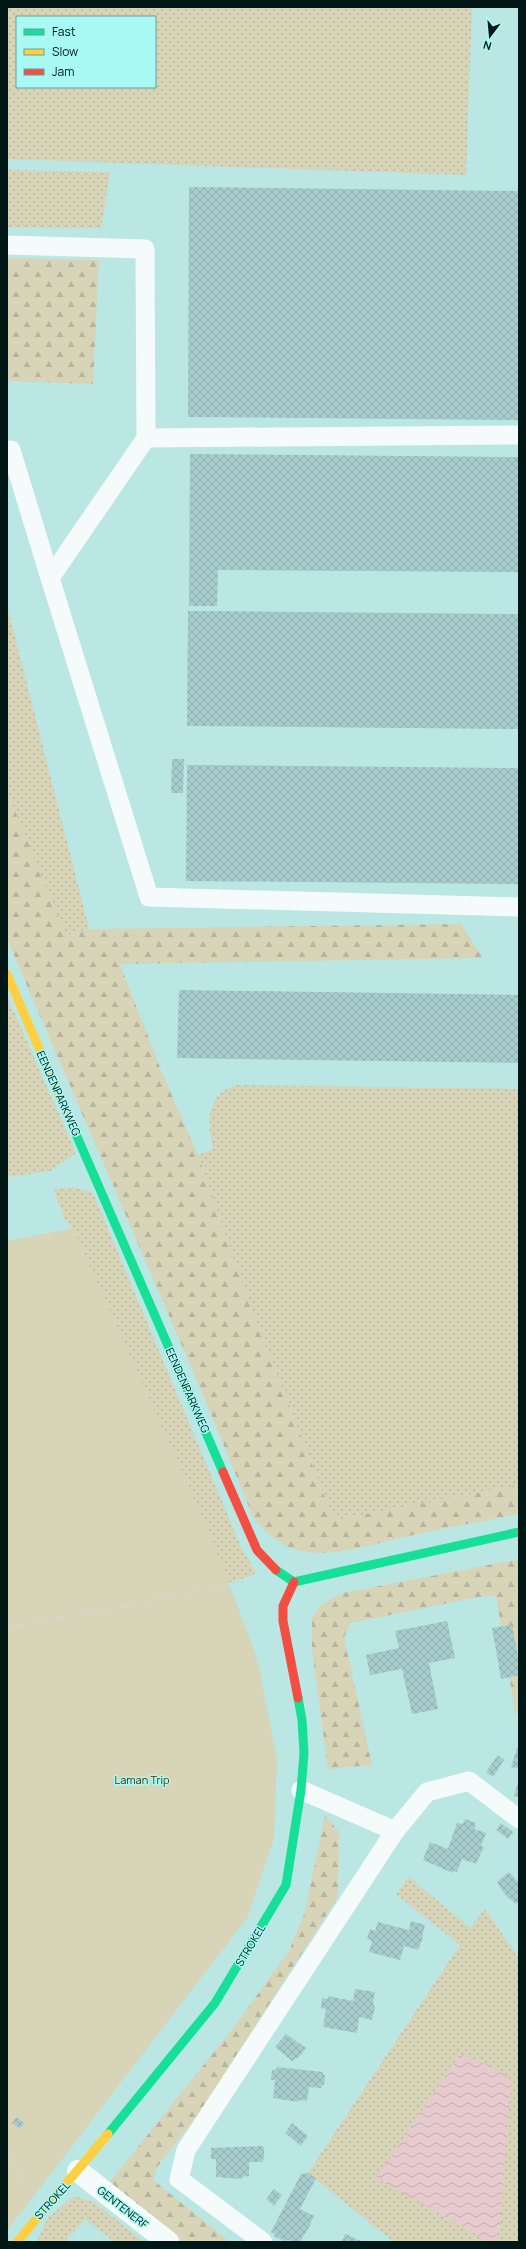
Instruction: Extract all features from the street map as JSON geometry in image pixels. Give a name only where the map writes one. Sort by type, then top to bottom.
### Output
[{"type":"street","name":"EENDENPARKWEG","points":[[7,974],[258,1550],[272,1568],[294,1582]]},
{"type":"street","points":[[294,1582],[519,1532]]},
{"type":"street","name":"STROKEL","points":[[17,2242],[39,2214],[78,2171],[215,2003],[286,1885],[301,1790],[304,1752],[302,1720],[283,1620],[283,1606],[294,1582]]},
{"type":"street","name":"GENTENERF","points":[[78,2171],[168,2242]]},
{"type":"lane","points":[[7,245],[146,249],[146,438],[50,578]]},
{"type":"lane","points":[[146,438],[519,435]]},
{"type":"lane","points":[[7,451],[11,450],[149,897],[519,906]]},
{"type":"lane","points":[[263,2242],[179,2179],[186,2150],[395,1831],[427,1792],[469,1781],[519,1819]]},
{"type":"lane","points":[[301,1790],[395,1831]]},
{"type":"path","points":[[7,1629],[247,1581]]},
{"type":"path","points":[[7,2154],[11,2158],[39,2214]]},
{"type":"green space","points":[[7,7],[472,7],[466,175],[7,159]]},
{"type":"green space","points":[[7,170],[110,172],[101,228],[7,227]]},
{"type":"green space","points":[[7,258],[99,260],[93,384],[7,381]]},
{"type":"green space","points":[[7,605],[89,929],[65,935],[7,791]]},
{"type":"green space","points":[[7,791],[66,935],[89,929],[461,924],[483,958],[120,964],[163,1075],[198,1155],[251,1307],[331,1513],[340,1519],[519,1485],[519,1514],[400,1538],[354,1549],[318,1553],[299,1551],[284,1545],[265,1531],[254,1519],[201,1390],[7,939]]},
{"type":"green space","points":[[7,996],[76,1153],[50,1171],[7,1177]]},
{"type":"green space","points":[[235,1085],[519,1089],[519,1485],[340,1519],[331,1513],[251,1307],[198,1155],[213,1149],[210,1130],[211,1112],[218,1096],[225,1090]]},
{"type":"green space","points":[[73,1187],[93,1193],[241,1547],[256,1572],[251,1576],[228,1583],[212,1539],[73,1228],[64,1218],[54,1189]]},
{"type":"green space","name":"Laman Trip","points":[[73,1228],[212,1539],[257,1658],[277,1759],[274,1839],[247,1918],[7,2231],[7,1241]]},
{"type":"green space","points":[[519,1559],[519,1715],[515,1712],[496,1595],[473,1598],[351,1623],[344,1637],[372,1765],[328,1769],[312,1649],[312,1617],[323,1603],[343,1593]]},
{"type":"green space","points":[[325,1815],[339,1832],[338,1897],[199,2113],[157,2167],[153,2180],[230,2242],[185,2242],[109,2183],[234,2027],[289,1951],[305,1912]]},
{"type":"green space","points":[[409,1877],[470,1928],[485,1909],[519,1958],[519,2242],[496,2242],[500,2229],[377,2178],[490,2242],[394,2242],[308,2173],[460,1945],[396,1894]]},
{"type":"green space","points":[[74,2196],[94,2202],[144,2242],[115,2242],[85,2219],[65,2242],[39,2242],[37,2240],[48,2218]]},
{"type":"water","points":[[460,2054],[488,2065],[511,2079],[500,2229],[496,2242],[490,2242],[376,2178]]},
{"type":"building","points":[[189,187],[519,191],[519,420],[188,417]]},
{"type":"building","points":[[190,454],[519,457],[519,572],[218,570],[217,606],[189,606]]},
{"type":"building","points":[[188,611],[519,614],[519,729],[187,726]]},
{"type":"building","points":[[172,759],[184,759],[183,793],[171,793]]},
{"type":"building","points":[[187,765],[519,768],[519,884],[186,881]]},
{"type":"building","points":[[179,990],[519,995],[519,1063],[177,1058]]},
{"type":"building","points":[[447,1621],[455,1658],[429,1663],[438,1709],[412,1714],[402,1669],[370,1675],[366,1655],[399,1648],[395,1631]]},
{"type":"building","points":[[512,1625],[519,1662],[519,1675],[501,1679],[492,1628]]},
{"type":"building","points":[[517,1748],[519,1748],[519,1769],[511,1767]]},
{"type":"building","points":[[498,1755],[504,1760],[493,1777],[486,1772]]},
{"type":"building","points":[[519,1779],[519,1797],[514,1796]]},
{"type":"building","points":[[465,1819],[476,1823],[474,1829],[486,1833],[481,1846],[484,1847],[476,1864],[462,1859],[457,1872],[454,1871],[453,1873],[423,1860],[430,1842],[448,1849],[457,1823],[463,1824]]},
{"type":"building","points":[[501,1823],[513,1832],[508,1839],[496,1830]]},
{"type":"building","points":[[509,1872],[518,1882],[519,1880],[519,1901],[516,1904],[506,1896],[497,1882]]},
{"type":"building","points":[[411,1921],[425,1925],[423,1938],[418,1950],[404,1946],[400,1960],[369,1952],[372,1941],[367,1939],[370,1929],[375,1931],[378,1922],[409,1930]]},
{"type":"building","points":[[355,1989],[375,1992],[373,2004],[375,2007],[372,2020],[359,2017],[357,2033],[323,2027],[326,2009],[321,2008],[322,1998],[328,1999],[328,1996],[353,2001]]},
{"type":"building","points":[[286,2034],[306,2048],[299,2057],[292,2061],[275,2047]]},
{"type":"building","points":[[277,2067],[323,2072],[323,2075],[325,2075],[324,2085],[322,2085],[321,2088],[309,2087],[307,2101],[298,2100],[298,2102],[273,2098],[275,2080],[271,2080],[272,2070],[276,2070]]},
{"type":"building","points":[[17,2117],[24,2123],[20,2129],[12,2123]]},
{"type":"building","points":[[292,2123],[308,2136],[301,2146],[285,2133]]},
{"type":"building","points":[[262,2146],[264,2148],[264,2158],[262,2162],[249,2162],[249,2176],[242,2177],[242,2179],[216,2177],[216,2159],[211,2159],[211,2148]]},
{"type":"building","points":[[307,2173],[316,2178],[300,2209],[314,2216],[300,2242],[287,2240],[286,2242],[274,2236],[275,2234],[271,2232],[301,2174]]},
{"type":"building","points":[[274,2189],[282,2195],[274,2206],[266,2199]]},
{"type":"building","points":[[345,2234],[361,2241],[366,2242],[342,2242]]},
{"type":"traffic: fast","points":[[72,1125],[223,1472]]},
{"type":"traffic: fast","points":[[276,1570],[294,1582],[519,1532]]},
{"type":"traffic: fast","points":[[108,2134],[215,2003],[286,1885],[301,1790],[304,1753],[302,1720],[298,1698]]},
{"type":"traffic: slow","points":[[7,974],[72,1125]]},
{"type":"traffic: slow","points":[[17,2242],[108,2134]]},
{"type":"traffic: jam","points":[[223,1472],[257,1550],[276,1570]]},
{"type":"traffic: jam","points":[[294,1582],[283,1606],[283,1621],[298,1698]]}]
